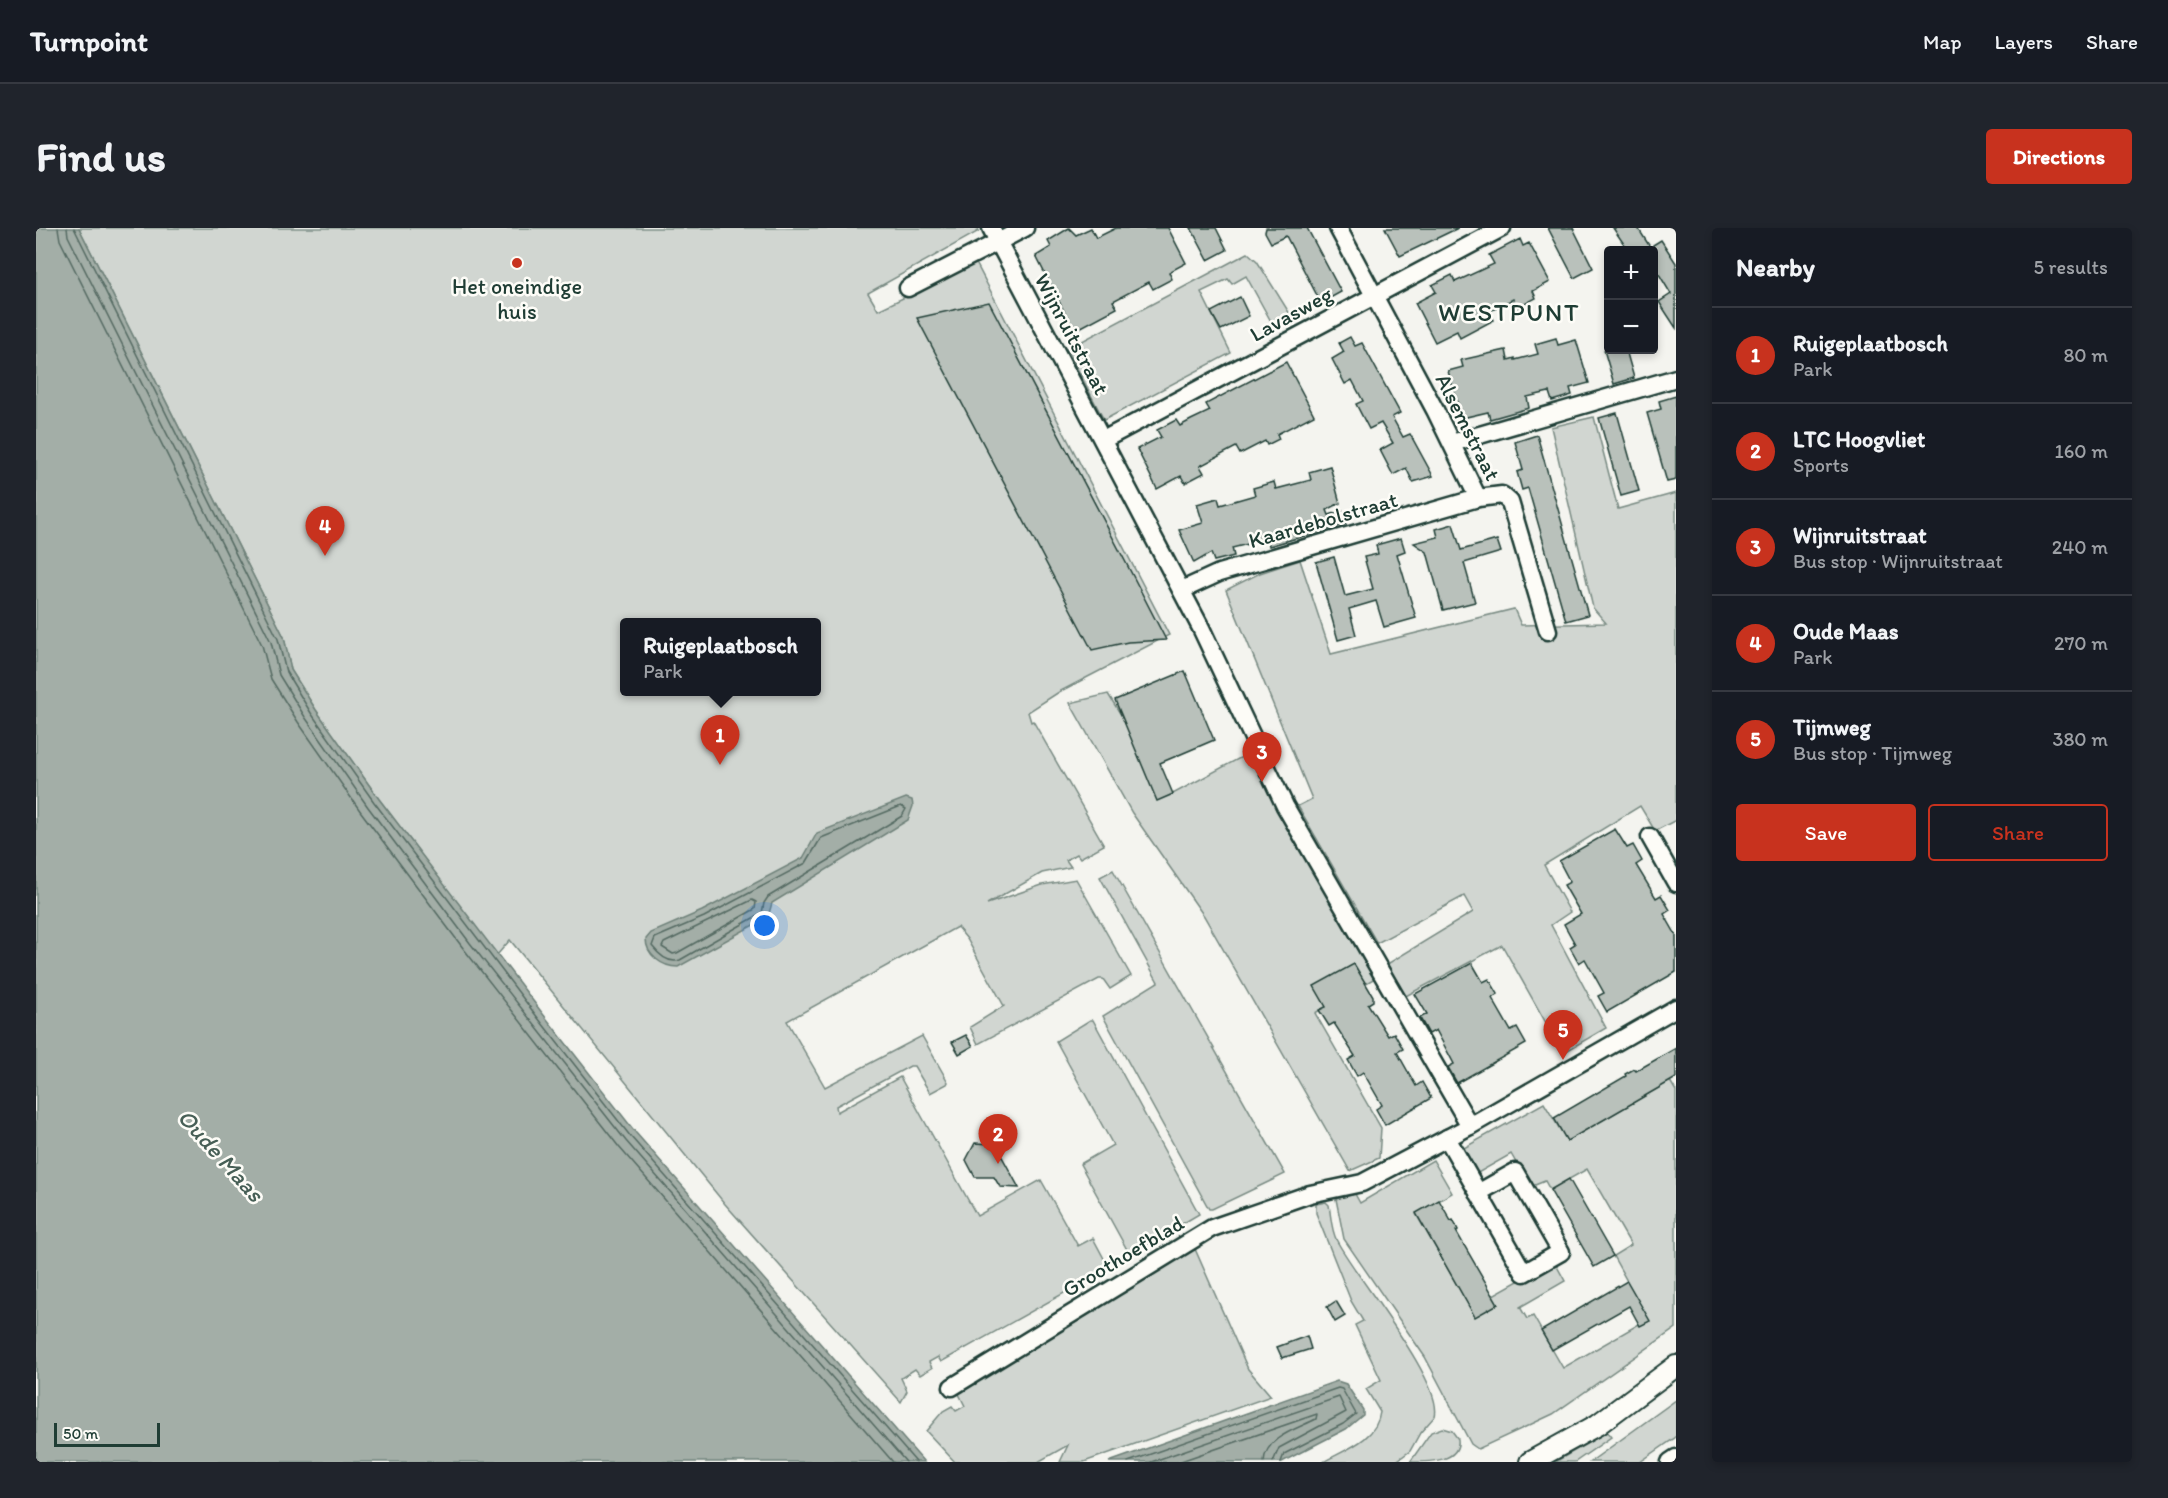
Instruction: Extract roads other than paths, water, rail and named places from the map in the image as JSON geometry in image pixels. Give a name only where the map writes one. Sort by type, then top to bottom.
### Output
[{"type":"main road","points":[[1530,1462],[1588,1431],[1676,1366]]},
{"type":"main road","points":[[1649,1388],[1676,1372]]},
{"type":"street","points":[[908,288],[995,235],[1024,228]]},
{"type":"street","name":"Alsemstraat","points":[[1338,228],[1452,443],[1478,498],[1502,495],[1510,502],[1548,631]]},
{"type":"street","name":"Lavasweg","points":[[1103,440],[1502,228]]},
{"type":"street","name":"Wijnruitstraat","points":[[995,235],[1182,590],[1231,687],[1285,806],[1470,1126]]},
{"type":"street","points":[[1452,443],[1676,378]]},
{"type":"street","name":"Kaardebolstraat","points":[[1182,590],[1219,573],[1478,498]]},
{"type":"street","points":[[1650,837],[1676,883]]},
{"type":"street","name":"Groothoefblad","points":[[952,1387],[1212,1228],[1310,1194],[1362,1183],[1470,1126],[1676,1008]]},
{"type":"street","points":[[1447,1138],[1478,1193],[1524,1273],[1561,1252],[1515,1172],[1478,1193]]},
{"type":"street","points":[[1670,1462],[1676,1458]]},
{"type":"water","points":[[36,228],[79,228],[284,637],[291,670],[316,710],[379,799],[636,1133],[924,1462],[36,1462]]},
{"type":"water","points":[[906,798],[912,800],[913,806],[908,820],[772,903],[768,917],[678,967],[666,965],[652,955],[646,939],[651,933],[702,911],[803,858],[817,833]]},
{"type":"water","points":[[1337,1381],[1346,1384],[1363,1410],[1363,1415],[1346,1429],[1282,1462],[1109,1462]]},
{"type":"place","name":"Het oneindige huis","points":[[517,263]]},
{"type":"place","name":"Oude Maas","points":[[325,556]]},
{"type":"place","name":"Ruigeplaatbosch","points":[[720,765]]},
{"type":"place","name":"Wijnruitstraat","points":[[1262,782]]},
{"type":"place","name":"Tijmweg","points":[[1563,1060]]},
{"type":"place","name":"LTC Hoogvliet","points":[[998,1164]]},
{"type":"district","name":"WESTPUNT","points":[[1509,312]]}]
